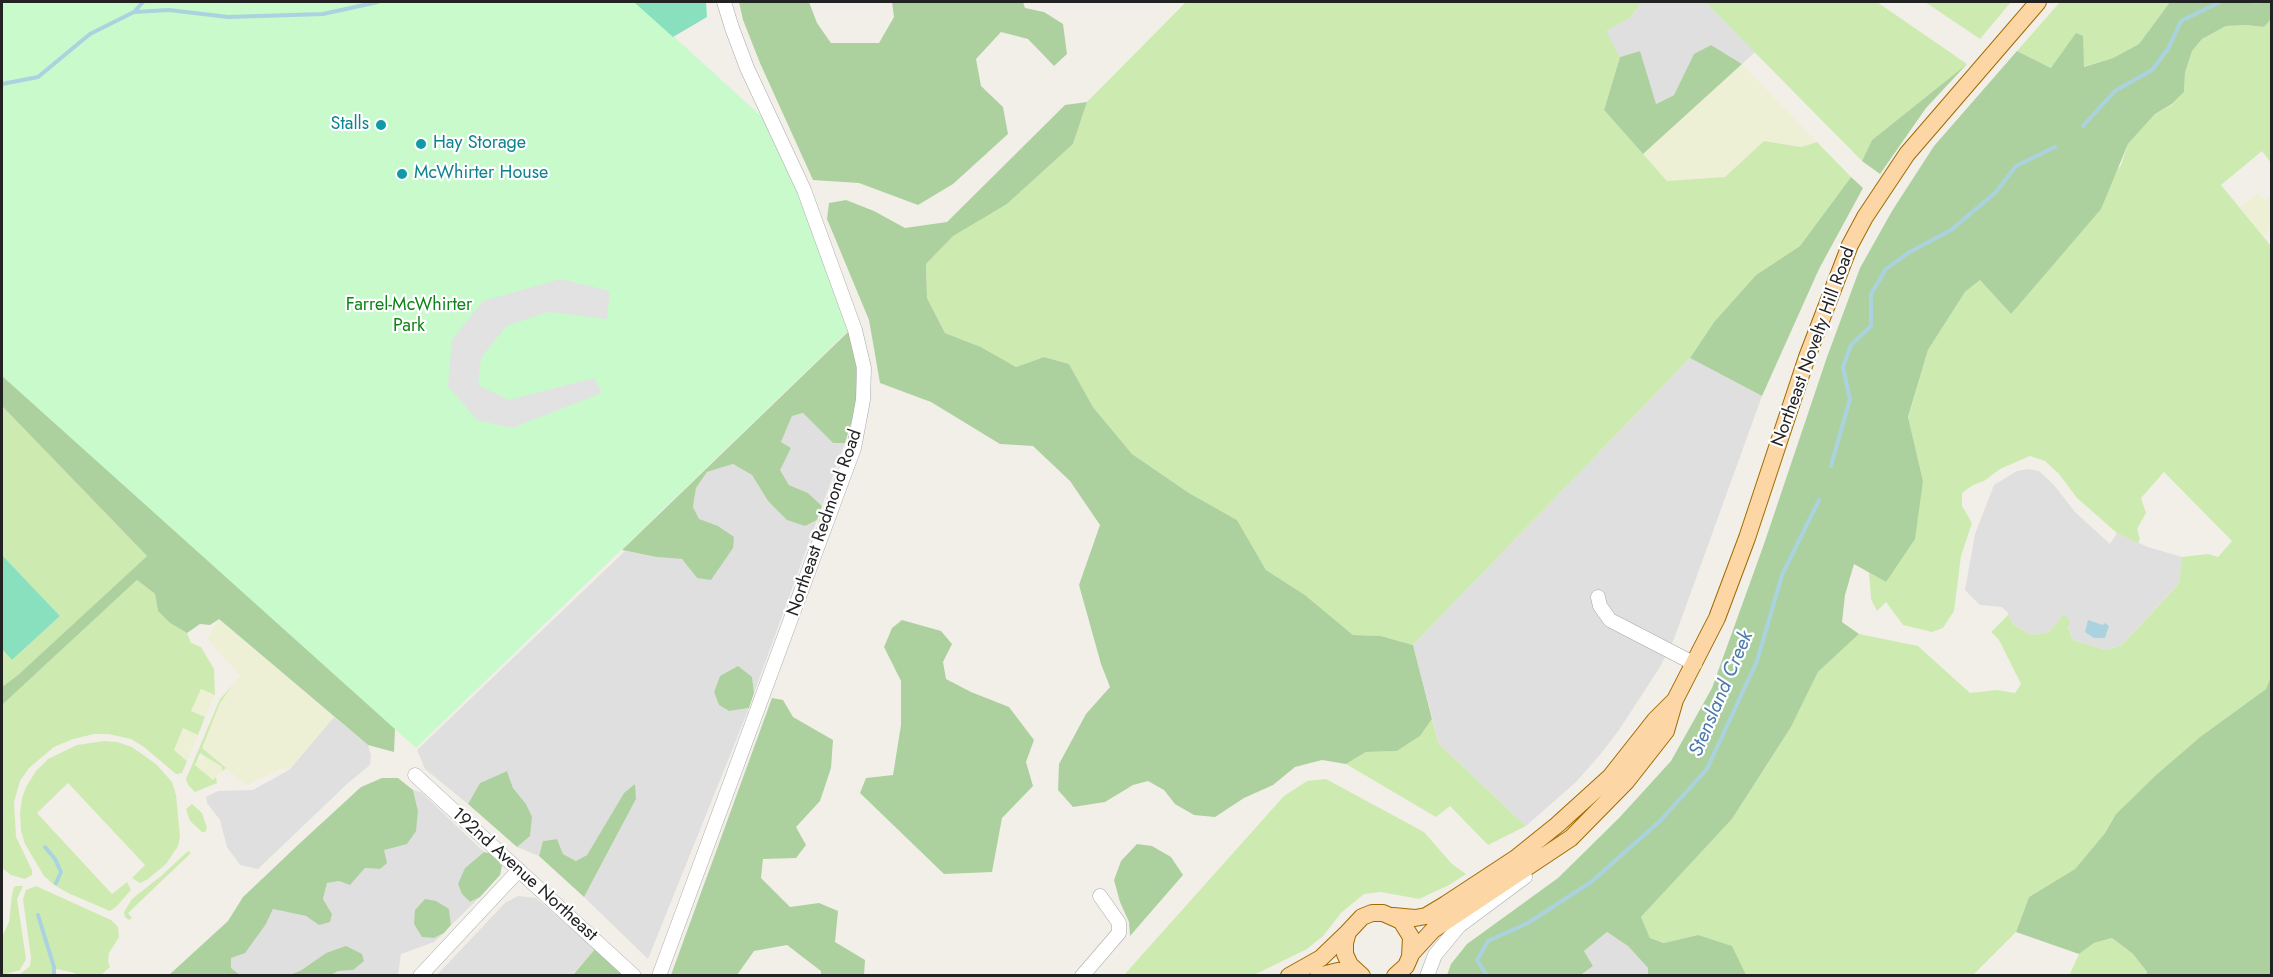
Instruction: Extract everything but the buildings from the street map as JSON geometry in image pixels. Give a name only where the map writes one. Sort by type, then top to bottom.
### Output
[{"type":"main road","name":"Northeast Novelty Hill Road","points":[[1395,975],[1406,966],[1411,955],[1433,930],[1571,838],[1626,782],[1666,731],[1675,700],[1717,618],[1747,538],[1828,299],[1850,246],[1865,217],[1907,154],[2038,2]]},
{"type":"main road","name":"Northeast Novelty Hill Road","points":[[1348,932],[1362,917],[1372,913],[1415,918],[1426,916],[1516,858],[1610,777],[1655,720],[1675,700]]},
{"type":"main road","points":[[1393,916],[1407,929],[1411,938],[1411,955]]},
{"type":"main road","points":[[1348,932],[1345,954],[1350,965],[1359,974]]},
{"type":"main road","points":[[1289,975],[1320,958],[1348,932]]},
{"type":"main road","points":[[1318,975],[1338,971],[1359,974]]},
{"type":"street","name":"Northeast Redmond Road","points":[[659,975],[854,448],[863,400],[864,368],[855,330],[804,190],[747,68],[724,2]]},
{"type":"street","points":[[1598,597],[1600,606],[1610,620],[1695,664]]},
{"type":"street","name":"192nd Avenue Northeast","points":[[415,775],[634,975]]},
{"type":"street","points":[[1427,975],[1435,955],[1459,926],[1521,880],[1552,852]]},
{"type":"street","points":[[420,975],[519,870]]},
{"type":"street","points":[[1082,975],[1119,933],[1119,923],[1100,896]]},
{"type":"street","points":[[1410,975],[1411,955]]},
{"type":"shaded area","points":[[1642,2],[1705,2],[1755,52],[1742,64],[1711,45],[1694,55],[1674,95],[1655,104],[1640,51],[1620,57],[1605,31],[1630,18]]},
{"type":"shaded area","points":[[561,279],[610,291],[607,319],[548,312],[506,326],[481,358],[478,385],[509,400],[594,378],[602,393],[512,428],[477,420],[448,386],[452,340],[483,301]]},
{"type":"shaded area","points":[[1690,358],[1762,396],[1674,639],[1660,667],[1599,756],[1576,782],[1526,826],[1439,744],[1413,645]]},
{"type":"shaded area","points":[[803,413],[833,443],[845,443],[822,506],[808,493],[789,485],[779,469],[791,448],[781,442],[792,416]]},
{"type":"shaded area","points":[[733,464],[752,475],[768,501],[805,526],[817,520],[754,693],[752,677],[720,676],[714,692],[719,705],[729,711],[749,708],[648,959],[584,897],[636,799],[624,793],[587,855],[576,861],[563,854],[557,839],[543,841],[539,856],[517,847],[529,836],[526,804],[513,788],[507,771],[480,783],[468,804],[425,769],[417,750],[625,551],[682,559],[697,578],[724,558],[733,548],[718,526],[699,520],[693,507],[696,488],[707,472]]},
{"type":"shaded area","points":[[2028,469],[2039,471],[2054,485],[2075,512],[2110,544],[2117,533],[2148,547],[2182,557],[2179,583],[2122,645],[2106,650],[2073,640],[2064,615],[2048,633],[2031,635],[2013,624],[2009,614],[2002,607],[1980,605],[1965,590],[1975,534],[1994,485],[2017,471]]},
{"type":"shaded area","points":[[334,717],[368,745],[371,755],[370,765],[258,869],[240,865],[227,847],[220,820],[207,803],[206,797],[218,791],[253,790],[289,770]]},
{"type":"shaded area","points":[[413,790],[421,792],[484,852],[465,868],[470,902],[480,897],[451,925],[449,909],[434,938],[444,933],[434,942],[401,954],[398,975],[331,975],[338,971],[353,970],[326,953],[300,971],[289,975],[240,975],[230,968],[231,958],[266,924],[273,909],[306,916],[319,924],[332,914],[323,899],[327,883],[339,881],[350,884],[365,868],[380,869],[383,850],[418,811]]},
{"type":"shaded area","points":[[518,896],[536,898],[595,949],[572,975],[436,976],[505,903]]},
{"type":"shaded area","points":[[1607,932],[1628,946],[1648,968],[1648,975],[1581,976],[1593,966],[1584,951]]},
{"type":"green space","name":"Farrel-McWhirter Park","points":[[2,2],[636,2],[773,127],[852,327],[416,748],[2,376]]},
{"type":"green space","points":[[634,2],[706,2],[707,17],[673,37]]},
{"type":"green space","points":[[739,2],[809,2],[817,23],[831,43],[879,43],[894,17],[892,2],[1023,2],[1025,8],[1044,12],[1063,24],[1067,54],[1054,66],[1028,39],[1001,32],[976,59],[981,86],[1003,107],[1008,134],[953,184],[918,205],[859,183],[813,180],[760,63],[743,20]]},
{"type":"green space","points":[[1186,2],[1642,2],[1630,18],[1606,31],[1620,57],[1604,110],[1667,181],[1725,177],[1764,141],[1801,147],[1817,142],[1851,177],[1800,246],[1756,275],[1714,322],[1690,358],[1413,645],[1381,636],[1353,635],[1305,595],[1266,570],[1237,520],[1189,493],[1132,454],[1093,407],[1069,364],[1044,357],[1016,367],[981,347],[945,333],[927,298],[926,264],[953,235],[1007,204],[1073,144],[1087,102]]},
{"type":"green space","points":[[1705,2],[1877,2],[1967,64],[1872,140],[1862,161]]},
{"type":"green space","points":[[1925,2],[2011,2],[1980,39]]},
{"type":"green space","points":[[2060,2],[2170,2],[2139,44],[2113,58],[2083,67],[2083,36],[2051,68],[2017,51]]},
{"type":"green space","points":[[2170,2],[2271,2],[2271,19],[2264,27],[2226,26],[2202,39],[2192,51],[2185,73],[2184,92],[2172,104],[2155,114],[2128,144],[2101,209],[2011,314],[1980,280],[1965,292],[1928,350],[1908,417],[1923,481],[1915,539],[1886,582],[1854,564],[1845,595],[1842,622],[1859,634],[1818,672],[1791,727],[1732,819],[1641,917],[1650,938],[1664,943],[1698,935],[1732,946],[1746,975],[1648,975],[1648,968],[1628,946],[1607,932],[1584,951],[1593,966],[1581,975],[1447,975],[1451,964],[1467,944],[1558,878],[1619,818],[1671,761],[1712,688],[1860,268],[1892,211],[1934,146],[2017,51],[2051,68],[2076,33],[2083,36],[2084,67],[2113,58],[2139,44]]},
{"type":"green space","points":[[2271,19],[2271,163],[2262,151],[2221,185],[2271,246],[2272,677],[2266,689],[2200,737],[2156,775],[2116,814],[2105,833],[2075,869],[2029,897],[2016,932],[1973,975],[1746,975],[1698,935],[1665,943],[1650,938],[1641,917],[1732,819],[1791,727],[1818,672],[1859,634],[1918,646],[1970,693],[1997,690],[2015,693],[2021,684],[1999,640],[1991,632],[2009,614],[2013,624],[2031,635],[2048,633],[2064,614],[2070,621],[2068,627],[2073,640],[2106,650],[2122,645],[2179,583],[2182,557],[2208,554],[2218,557],[2232,541],[2164,472],[2141,498],[2146,513],[2137,529],[2140,539],[2138,543],[2117,533],[2077,498],[2059,474],[2045,461],[2030,456],[2000,469],[1962,493],[1962,506],[1972,523],[1961,556],[1954,611],[1943,628],[1932,632],[1903,625],[1886,602],[1877,611],[1871,599],[1869,572],[1886,582],[1923,481],[1908,418],[1928,350],[1965,292],[1980,280],[2011,314],[2121,165],[2128,144],[2155,114],[2172,105],[2184,92],[2185,73],[2192,51],[2202,39],[2226,26],[2264,27]]},
{"type":"green space","points":[[1711,45],[1742,64],[1643,154],[1604,110],[1620,57],[1640,51],[1656,104],[1674,95],[1694,54]]},
{"type":"green space","points":[[1742,64],[1817,142],[1801,147],[1764,141],[1725,178],[1667,181],[1643,154]]},
{"type":"green space","points":[[1967,64],[1926,108],[1880,174],[1862,161],[1872,140]]},
{"type":"green space","points":[[1087,102],[1073,144],[1007,204],[953,236],[926,264],[927,298],[945,333],[981,347],[1016,367],[1044,357],[1069,364],[1093,407],[1132,454],[1189,493],[1237,520],[1266,570],[1305,595],[1353,635],[1381,636],[1413,645],[1432,719],[1420,736],[1397,751],[1366,752],[1346,764],[1322,760],[1295,767],[1273,785],[1244,798],[1215,817],[1194,815],[1175,804],[1164,790],[1148,781],[1133,785],[1105,802],[1073,807],[1058,790],[1059,764],[1086,714],[1110,687],[1101,664],[1079,585],[1100,525],[1070,481],[1033,446],[1000,444],[931,402],[880,383],[869,320],[827,219],[829,203],[846,200],[874,211],[905,228],[947,222],[1065,105]]},
{"type":"green space","points":[[1851,177],[1863,188],[1819,269],[1762,396],[1690,358],[1714,322],[1756,275],[1800,246]]},
{"type":"green space","points":[[2258,192],[2265,200],[2271,194],[2271,229],[2263,236],[2240,207]]},
{"type":"green space","points":[[849,331],[855,350],[858,400],[845,443],[833,443],[803,413],[792,416],[781,442],[791,448],[780,470],[789,485],[808,493],[822,506],[817,520],[805,526],[787,520],[768,501],[752,475],[733,464],[707,472],[696,488],[693,507],[699,519],[718,526],[734,537],[733,548],[711,580],[697,578],[682,559],[656,557],[622,550]]},
{"type":"green space","points":[[2,371],[396,707],[394,752],[368,745],[219,619],[210,625],[200,624],[187,633],[170,623],[158,611],[155,594],[137,580],[2,705],[2,687],[18,675],[147,556],[2,406]]},
{"type":"green space","points":[[2,406],[147,556],[18,675],[2,687],[2,649],[12,660],[60,616],[2,555]]},
{"type":"green space","points":[[2,555],[60,616],[12,660],[2,649]]},
{"type":"green space","points":[[137,580],[155,594],[158,611],[170,623],[187,633],[191,643],[201,647],[214,669],[215,695],[201,689],[191,711],[205,717],[198,735],[183,728],[174,750],[187,761],[182,773],[176,774],[131,739],[108,734],[94,734],[73,739],[54,747],[29,768],[20,781],[14,802],[16,837],[32,870],[32,875],[25,879],[11,875],[2,868],[2,705]]},
{"type":"green space","points":[[219,619],[334,717],[289,770],[281,769],[246,785],[201,748],[220,703],[240,676],[207,639]]},
{"type":"green space","points":[[902,620],[941,631],[952,644],[943,662],[946,679],[1009,707],[1034,740],[1026,762],[1033,786],[1002,818],[992,872],[944,874],[860,793],[866,778],[893,775],[901,725],[901,681],[884,647],[892,628]]},
{"type":"green space","points":[[738,666],[752,677],[754,693],[749,708],[729,711],[719,705],[714,692],[720,676]]},
{"type":"green space","points":[[2271,677],[2271,975],[2146,975],[2147,972],[2133,954],[2112,938],[2094,943],[2079,954],[2016,932],[2029,897],[2075,869],[2105,833],[2116,814],[2200,737],[2266,689]]},
{"type":"green space","points":[[233,685],[220,703],[202,748],[226,768],[222,771],[222,767],[200,753],[195,765],[213,780],[216,777],[217,783],[195,792],[186,779],[220,699]]},
{"type":"green space","points":[[201,689],[215,695],[205,717],[191,711]]},
{"type":"green space","points":[[772,698],[783,700],[793,717],[833,740],[831,768],[820,801],[796,827],[806,845],[796,858],[763,859],[761,878],[790,907],[819,903],[838,911],[835,942],[865,960],[864,975],[821,975],[821,971],[787,945],[754,951],[737,975],[671,975]]},
{"type":"green space","points":[[1432,719],[1439,744],[1526,826],[1488,845],[1450,806],[1436,817],[1346,764],[1366,752],[1397,751],[1420,736]]},
{"type":"green space","points":[[183,728],[198,735],[187,761],[174,750]]},
{"type":"green space","points":[[104,741],[132,747],[156,764],[172,782],[176,795],[180,837],[178,846],[166,864],[140,883],[132,878],[145,865],[68,783],[37,813],[112,894],[127,882],[131,890],[110,911],[68,893],[44,876],[25,844],[21,831],[20,813],[26,787],[36,771],[48,759],[77,745]]},
{"type":"green space","points":[[205,756],[222,768],[213,780],[195,765],[197,759],[202,761]]},
{"type":"green space","points":[[507,771],[513,788],[526,804],[532,817],[530,836],[517,847],[468,804],[480,783]]},
{"type":"green space","points":[[382,778],[398,778],[413,790],[418,811],[416,831],[407,844],[384,850],[387,863],[380,869],[365,868],[350,885],[339,881],[327,883],[323,899],[332,914],[330,922],[319,925],[306,916],[273,909],[266,924],[245,953],[231,958],[231,968],[240,975],[169,975],[228,921],[243,897],[299,844],[361,787]]},
{"type":"green space","points":[[1326,779],[1424,832],[1452,864],[1466,874],[1419,899],[1381,892],[1364,894],[1341,913],[1323,936],[1307,949],[1254,975],[1124,975],[1284,796],[1307,781]]},
{"type":"green space","points":[[635,784],[636,799],[584,897],[539,856],[543,841],[557,839],[563,854],[576,861],[587,855],[624,793]]},
{"type":"green space","points":[[192,804],[202,813],[207,828],[205,832],[190,821],[186,809]]},
{"type":"green space","points":[[1137,844],[1152,846],[1171,857],[1183,875],[1130,936],[1129,922],[1114,880],[1121,861]]},
{"type":"green space","points":[[188,851],[191,853],[128,913],[132,918],[129,920],[125,917],[124,912],[132,899]]},
{"type":"green space","points":[[484,852],[492,854],[502,866],[500,875],[480,897],[470,902],[462,894],[458,884],[465,868]]},
{"type":"green space","points":[[23,886],[17,899],[26,959],[20,970],[2,975],[2,937],[9,922],[14,887]]},
{"type":"green space","points":[[36,886],[111,920],[118,927],[119,937],[109,953],[110,967],[101,975],[76,975],[57,969],[51,975],[18,976],[30,966],[31,958],[23,899],[26,890]]},
{"type":"green space","points":[[425,899],[436,901],[449,909],[451,925],[444,933],[434,938],[422,937],[414,924],[415,910]]},
{"type":"green space","points":[[2112,938],[2133,954],[2147,972],[2146,976],[2069,976],[2079,954],[2094,943]]},
{"type":"green space","points":[[346,946],[362,954],[364,961],[353,970],[338,971],[331,975],[289,975],[300,971],[326,953]]},
{"type":"green space","points":[[595,949],[625,975],[572,976]]},
{"type":"water","points":[[2088,620],[2109,626],[2105,638],[2094,638],[2085,632]]},
{"type":"waterway","points":[[2,84],[38,77],[90,34],[134,12],[143,2]]},
{"type":"waterway","points":[[134,12],[169,10],[228,17],[323,14],[378,2]]},
{"type":"waterway","name":"Stensland Creek","points":[[2083,126],[2115,91],[2152,70],[2168,49],[2181,21],[2220,2]]},
{"type":"waterway","name":"Stensland Creek","points":[[2254,2],[2259,2]]},
{"type":"waterway","name":"Stensland Creek","points":[[1831,466],[1850,399],[1843,367],[1851,345],[1871,326],[1871,294],[1886,269],[1908,253],[1951,230],[1996,192],[2016,166],[2055,147]]},
{"type":"waterway","name":"Stensland Creek","points":[[1487,976],[1477,960],[1488,941],[1528,923],[1591,882],[1660,821],[1707,769],[1757,661],[1782,575],[1819,500]]},
{"type":"waterway","points":[[45,847],[55,859],[61,872],[56,883]]},
{"type":"waterway","points":[[38,915],[54,967],[54,976]]},
{"type":"place","name":"Stalls","points":[[381,125]]},
{"type":"place","name":"Hay Storage","points":[[421,144]]},
{"type":"place","name":"McWhirter House","points":[[402,174]]}]
